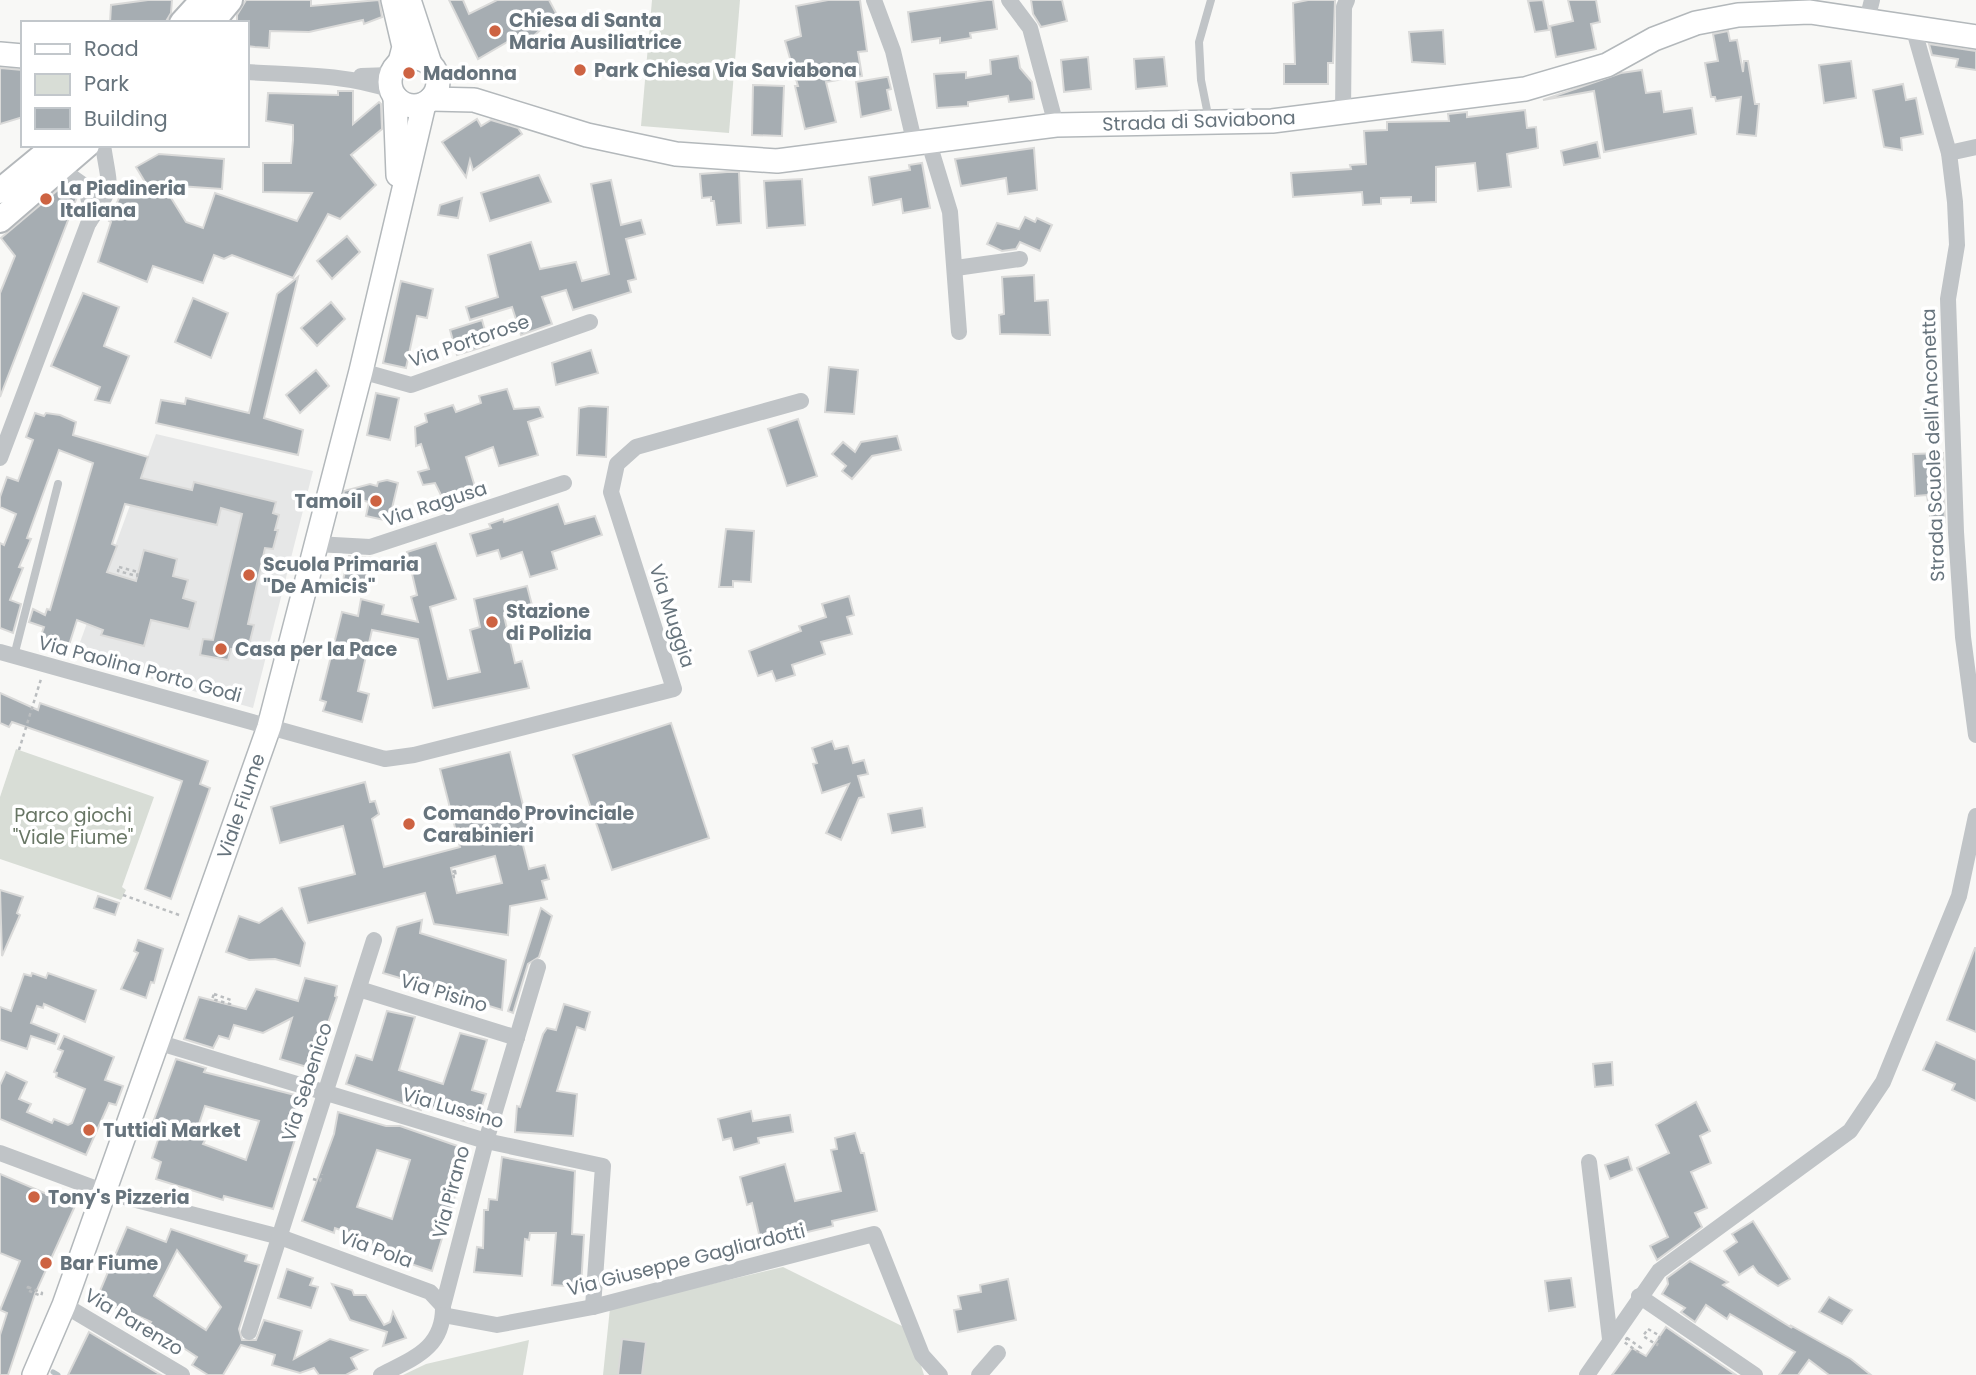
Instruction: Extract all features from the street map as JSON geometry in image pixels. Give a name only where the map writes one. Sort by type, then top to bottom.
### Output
[{"type":"main road","points":[[184,21],[203,0]]},
{"type":"main road","points":[[213,21],[230,0]]},
{"type":"main road","points":[[0,191],[54,147]]},
{"type":"main road","points":[[0,220],[85,147]]},
{"type":"street","name":"Viale Fiume","points":[[393,0],[404,47],[394,81],[399,158],[394,220]]},
{"type":"street","points":[[394,81],[408,106],[427,102],[438,85],[409,0]]},
{"type":"street","points":[[874,0],[922,144],[950,212],[959,332]]},
{"type":"street","points":[[1009,0],[1030,28],[1056,125]]},
{"type":"street","points":[[1343,114],[1343,18],[1347,0]]},
{"type":"street","name":"Strada di Saviabona","points":[[427,102],[474,100],[587,135],[676,154],[777,161],[1056,125],[1272,121],[1525,89],[1607,65],[1654,39],[1696,23],[1738,15],[1869,10],[1913,27],[1976,37]]},
{"type":"street","name":"Strada Scuole dell'Anconetta","points":[[1913,27],[1949,153],[1957,245],[1948,299],[1956,532],[1963,637],[1976,735]]},
{"type":"street","points":[[0,54],[21,56]]},
{"type":"street","points":[[394,81],[415,58],[432,67]]},
{"type":"street","name":"Strada di Saviabona","points":[[432,67],[474,100]]},
{"type":"street","points":[[248,72],[394,81]]},
{"type":"street","name":"Viale Fiume","points":[[34,1375],[64,1305],[105,1192],[269,727],[361,371],[394,220],[427,102]]},
{"type":"street","points":[[0,458],[88,224],[109,192],[111,178],[103,147]]},
{"type":"street","points":[[1949,153],[1976,147]]},
{"type":"street","points":[[54,175],[69,175],[86,187],[90,206],[88,224]]},
{"type":"street","points":[[956,268],[1020,259]]},
{"type":"street","name":"Via Portorose","points":[[361,371],[411,385],[590,322]]},
{"type":"street","name":"Via Muggia","points":[[269,727],[385,759],[414,755],[674,689],[611,492],[617,464],[636,447],[801,401]]},
{"type":"street","name":"Via Ragusa","points":[[316,544],[370,547],[564,483]]},
{"type":"street","name":"Via Paolina Porto Godi","points":[[7,654],[269,727]]},
{"type":"street","points":[[1587,1375],[1639,1296],[1659,1271],[1850,1131],[1883,1082],[1959,896],[1976,816]]},
{"type":"street","name":"Via Sebenico","points":[[280,1237],[374,940]]},
{"type":"street","name":"Via Pirano","points":[[443,1310],[486,1141],[538,967]]},
{"type":"street","name":"Via Pisino","points":[[359,989],[517,1038]]},
{"type":"street","name":"Via Lussino","points":[[157,1042],[486,1141],[603,1166],[593,1307]]},
{"type":"street","name":"Via Pola","points":[[0,1153],[105,1192],[280,1237],[430,1292],[443,1310]]},
{"type":"street","points":[[1589,1162],[1610,1339]]},
{"type":"street","name":"Via Giuseppe Gagliardotti","points":[[443,1310],[497,1325],[593,1307],[874,1234],[922,1355],[940,1375]]},
{"type":"street","points":[[249,1332],[280,1237]]},
{"type":"street","points":[[1639,1296],[1755,1375]]},
{"type":"street","name":"Via Parenzo","points":[[64,1305],[182,1375]]},
{"type":"street","points":[[382,1375],[426,1352],[436,1340],[443,1310]]},
{"type":"street","points":[[979,1375],[998,1353]]},
{"type":"lane","points":[[1209,121],[1201,80],[1199,43],[1211,0]]},
{"type":"lane","points":[[7,654],[58,484]]},
{"type":"path","points":[[119,567],[138,572],[137,576],[118,571],[119,567]]},
{"type":"path","points":[[19,750],[45,665]]},
{"type":"path","points":[[123,895],[201,922]]},
{"type":"path","points":[[214,995],[231,1000],[230,1004],[212,999],[214,995]]},
{"type":"path","points":[[316,1180],[320,1181],[322,1174]]},
{"type":"path","points":[[97,1298],[116,1306],[114,1308],[96,1300],[97,1298]]},
{"type":"path","points":[[1648,1329],[1660,1336],[1657,1345],[1643,1336],[1648,1329]]},
{"type":"path","points":[[1627,1338],[1641,1348],[1638,1352],[1624,1342],[1627,1338]]},
{"type":"shaded area","name":"Scuola Primaria \"De Amicis\"","points":[[156,434],[313,471],[253,708],[148,678],[144,670],[136,665],[123,670],[75,656]]},
{"type":"green space","points":[[652,0],[740,0],[729,133],[641,126]]},
{"type":"green space","name":"Parco giochi \"Viale Fiume\"","points":[[16,749],[154,797],[122,887],[126,890],[121,900],[0,859],[0,797]]},
{"type":"green space","points":[[783,1267],[910,1330],[924,1375],[603,1375],[610,1308]]},
{"type":"green space","points":[[529,1340],[523,1375],[403,1375],[426,1364]]},
{"type":"building","points":[[172,0],[171,13],[166,21],[110,21],[111,5]]},
{"type":"building","points":[[246,0],[311,0],[311,6],[379,0],[382,17],[364,24],[363,20],[309,32],[270,31],[269,48],[248,46],[248,21],[237,21],[237,15]]},
{"type":"building","name":"Chiesa di Santa Maria Ausiliatrice","points":[[449,0],[463,0],[469,14],[497,0],[549,0],[557,15],[529,40],[516,44],[514,38],[478,59]]},
{"type":"building","points":[[828,0],[860,0],[867,51],[858,52],[862,76],[826,82],[836,122],[805,129],[795,86],[798,86],[785,41],[801,36],[796,6]]},
{"type":"building","points":[[993,0],[997,29],[970,33],[971,38],[940,43],[940,38],[912,42],[908,12]]},
{"type":"building","points":[[1031,0],[1062,0],[1067,21],[1041,27],[1033,14]]},
{"type":"building","points":[[1335,0],[1333,63],[1328,63],[1328,84],[1284,84],[1284,64],[1295,64],[1293,3]]},
{"type":"building","points":[[1543,0],[1549,30],[1535,32],[1528,1]]},
{"type":"building","points":[[1568,0],[1596,0],[1600,22],[1591,24],[1596,49],[1556,57],[1550,26],[1573,21]]},
{"type":"building","points":[[1443,30],[1445,64],[1412,62],[1409,32]]},
{"type":"building","points":[[1728,31],[1730,41],[1737,40],[1743,72],[1744,61],[1748,61],[1755,104],[1759,104],[1756,136],[1737,134],[1741,97],[1716,101],[1715,97],[1711,97],[1705,63],[1718,61],[1713,34]]},
{"type":"building","points":[[1929,44],[1976,51],[1976,70],[1956,67],[1958,59],[1932,55]]},
{"type":"building","points":[[1018,56],[1020,68],[1032,82],[1034,99],[1009,102],[1008,96],[968,102],[968,106],[937,108],[934,74],[966,72],[966,78],[991,74],[990,60]]},
{"type":"building","points":[[1088,57],[1091,89],[1064,92],[1061,60]]},
{"type":"building","points":[[1164,57],[1167,86],[1136,89],[1134,59]]},
{"type":"building","points":[[1851,61],[1856,98],[1824,103],[1819,65]]},
{"type":"building","points":[[0,68],[21,70],[21,118],[0,124]]},
{"type":"building","points":[[1642,70],[1646,93],[1661,91],[1664,112],[1692,108],[1696,134],[1604,152],[1594,91],[1543,100],[1621,73]]},
{"type":"building","points":[[888,77],[891,89],[887,90],[891,110],[861,117],[856,82]]},
{"type":"building","points":[[1903,84],[1906,100],[1916,98],[1923,134],[1901,138],[1902,150],[1884,147],[1873,90]]},
{"type":"building","points":[[753,85],[784,86],[782,136],[752,135]]},
{"type":"building","points":[[338,91],[353,91],[353,124],[379,102],[381,104],[382,129],[351,155],[376,185],[340,219],[328,214],[293,278],[232,255],[224,259],[214,255],[203,283],[153,266],[147,282],[98,262],[111,222],[109,221],[126,182],[151,192],[136,167],[159,154],[224,159],[222,189],[163,185],[186,222],[203,228],[215,193],[297,221],[312,193],[263,192],[263,163],[291,163],[293,140],[293,125],[266,121],[268,93],[338,95]]},
{"type":"building","points":[[1525,110],[1527,128],[1536,127],[1538,148],[1507,154],[1511,187],[1478,191],[1475,163],[1436,167],[1436,202],[1411,203],[1411,197],[1381,198],[1381,204],[1363,205],[1362,192],[1293,197],[1291,173],[1351,169],[1350,165],[1366,164],[1364,131],[1387,130],[1387,122],[1449,121],[1448,114],[1467,112],[1467,117]]},
{"type":"building","points":[[477,119],[481,126],[491,120],[518,128],[522,134],[473,170],[470,160],[466,177],[442,142]]},
{"type":"building","points":[[1597,142],[1600,158],[1564,165],[1561,151]]},
{"type":"building","points":[[1034,148],[1037,190],[1008,194],[1006,178],[961,186],[955,159]]},
{"type":"building","points":[[922,163],[930,208],[903,213],[901,199],[873,205],[869,177],[910,170],[909,165]]},
{"type":"building","points":[[739,172],[741,223],[717,225],[714,201],[711,201],[711,197],[702,198],[700,174]]},
{"type":"building","points":[[539,175],[551,202],[490,221],[481,193]]},
{"type":"building","points":[[802,179],[805,225],[767,228],[764,181]]},
{"type":"building","points":[[611,180],[621,225],[641,220],[645,234],[626,239],[636,279],[628,281],[631,292],[573,310],[566,290],[542,297],[552,324],[521,335],[512,307],[470,320],[466,307],[498,297],[488,255],[531,242],[540,269],[576,262],[582,281],[609,274],[591,184]]},
{"type":"building","points":[[59,189],[77,197],[0,397],[0,293],[15,256],[1,238]]},
{"type":"building","points":[[462,198],[458,218],[438,215],[440,205]]},
{"type":"building","points":[[1025,217],[1035,222],[1037,218],[1052,225],[1040,251],[1020,242],[1016,249],[1002,251],[987,244],[997,223],[1019,229]]},
{"type":"building","points":[[347,236],[360,252],[332,279],[317,261]]},
{"type":"building","points":[[1034,275],[1035,301],[1048,300],[1050,335],[1000,334],[999,315],[1004,314],[1002,277]]},
{"type":"building","points":[[298,277],[264,418],[303,430],[298,455],[156,423],[161,400],[185,404],[186,398],[249,413],[277,294]]},
{"type":"building","points":[[401,281],[433,289],[427,318],[417,316],[406,368],[383,363]]},
{"type":"building","points":[[83,293],[119,307],[104,346],[129,356],[110,403],[95,400],[100,387],[51,366]]},
{"type":"building","points":[[193,298],[228,313],[211,358],[175,342]]},
{"type":"building","points":[[331,302],[345,319],[317,346],[301,328]]},
{"type":"building","points":[[482,320],[489,345],[457,355],[450,330]]},
{"type":"building","points":[[591,350],[598,373],[556,385],[552,363]]},
{"type":"building","points":[[829,367],[858,370],[854,414],[825,412]]},
{"type":"building","points":[[316,370],[329,386],[300,413],[286,395]]},
{"type":"building","points":[[507,389],[514,409],[539,407],[543,417],[528,422],[538,455],[499,466],[493,447],[466,457],[475,487],[442,497],[435,483],[423,485],[418,472],[429,469],[421,444],[416,446],[415,427],[427,422],[425,414],[453,405],[456,412],[481,403],[479,396]]},
{"type":"building","points":[[376,393],[399,398],[390,440],[367,435]]},
{"type":"building","points":[[608,407],[606,457],[577,455],[579,408]]},
{"type":"building","points":[[35,413],[44,416],[46,413],[60,415],[76,422],[73,435],[148,457],[141,478],[192,490],[194,482],[276,502],[273,513],[279,515],[275,530],[278,530],[273,549],[265,548],[248,624],[254,625],[247,653],[231,649],[228,660],[200,655],[203,639],[213,640],[242,514],[221,508],[217,525],[125,504],[112,544],[117,546],[107,572],[136,581],[144,550],[177,559],[173,576],[188,580],[183,598],[196,602],[189,629],[151,620],[144,646],[101,635],[103,630],[77,620],[69,645],[40,638],[44,627],[29,622],[33,609],[45,615],[47,609],[50,610],[93,463],[59,450],[27,538],[31,539],[19,567],[23,568],[10,600],[21,604],[13,633],[0,628],[0,543],[4,545],[16,514],[0,507],[0,497],[7,477],[18,481],[33,440],[26,437]]},
{"type":"building","points":[[798,419],[817,476],[787,486],[768,429]]},
{"type":"building","points":[[897,436],[901,450],[872,456],[852,479],[842,471],[846,466],[832,454],[843,442],[855,452],[861,442]]},
{"type":"building","points":[[1943,453],[1945,526],[1932,528],[1927,495],[1915,496],[1913,454]]},
{"type":"building","points":[[387,480],[398,483],[389,521],[366,516],[369,502],[343,496],[344,491],[370,484],[377,486],[378,482]]},
{"type":"building","points":[[558,504],[565,524],[595,516],[602,535],[552,552],[557,569],[530,577],[522,552],[501,559],[498,550],[477,556],[470,534],[491,528],[489,524],[503,519],[504,522]]},
{"type":"building","points":[[726,529],[754,531],[751,582],[733,581],[733,587],[719,587]]},
{"type":"building","points":[[436,543],[456,599],[430,607],[448,679],[480,672],[470,630],[480,627],[474,599],[527,586],[533,609],[504,616],[515,663],[522,661],[529,688],[433,708],[418,639],[372,630],[358,691],[369,694],[362,722],[323,711],[326,702],[320,700],[342,612],[358,616],[361,599],[384,605],[382,614],[418,622],[411,597],[417,595],[407,552]]},
{"type":"building","points":[[349,556],[371,558],[364,585],[343,580]]},
{"type":"building","points":[[849,596],[854,615],[847,617],[852,634],[821,642],[825,654],[792,665],[795,675],[776,681],[772,671],[758,676],[749,651],[801,631],[799,626],[826,617],[822,604]]},
{"type":"building","points":[[0,693],[38,710],[40,703],[208,761],[200,784],[210,788],[171,899],[145,889],[182,781],[12,722],[9,727],[0,723]]},
{"type":"building","points":[[671,723],[709,838],[612,870],[573,755]]},
{"type":"building","points":[[832,741],[835,749],[848,746],[853,763],[864,760],[868,774],[858,776],[864,797],[859,798],[841,840],[826,833],[849,784],[822,793],[813,764],[817,763],[812,748]]},
{"type":"building","points":[[510,752],[530,834],[521,837],[529,869],[545,865],[549,879],[542,881],[547,899],[510,906],[508,935],[434,924],[425,893],[308,923],[299,888],[355,874],[343,826],[280,843],[271,807],[365,782],[370,802],[375,801],[379,814],[372,819],[384,867],[460,847],[440,769]],"holes":[[[495,856],[502,883],[457,893],[451,868]]]},
{"type":"building","points":[[922,808],[925,827],[892,833],[888,814]]},
{"type":"building","points":[[0,890],[23,897],[17,913],[20,915],[2,956]]},
{"type":"building","points":[[98,896],[119,903],[115,915],[94,908]]},
{"type":"building","points":[[282,908],[305,943],[300,966],[275,959],[249,960],[226,952],[239,916],[259,923]]},
{"type":"building","points":[[541,908],[552,916],[539,957],[528,964],[513,1013],[508,1011]]},
{"type":"building","points":[[422,920],[420,933],[506,960],[502,1010],[470,1000],[468,1008],[444,1001],[447,992],[383,973],[397,927]]},
{"type":"building","points":[[138,940],[163,949],[154,983],[151,982],[146,998],[121,989],[138,953],[134,951]]},
{"type":"building","points":[[1976,948],[1976,1032],[1947,1020]]},
{"type":"building","points":[[32,973],[46,978],[48,973],[96,990],[85,1022],[44,1004],[43,1008],[37,1006],[31,1023],[59,1034],[55,1044],[31,1036],[27,1049],[0,1040],[0,1007],[11,1011],[24,974],[31,976]]},
{"type":"building","points":[[305,978],[337,986],[337,997],[320,1046],[321,1057],[317,1070],[280,1059],[292,1018],[263,1033],[234,1025],[229,1039],[219,1036],[213,1048],[184,1039],[199,997],[246,1009],[256,989],[298,1001]]},
{"type":"building","points":[[564,1004],[590,1012],[585,1030],[577,1027],[557,1091],[577,1094],[573,1136],[515,1132],[517,1106],[520,1107],[543,1034],[547,1028],[556,1030]]},
{"type":"building","points":[[387,1011],[415,1017],[399,1070],[443,1084],[460,1033],[487,1040],[472,1090],[486,1094],[476,1124],[431,1107],[430,1110],[421,1110],[346,1084],[356,1055],[372,1060]]},
{"type":"building","points":[[64,1036],[114,1057],[105,1080],[123,1086],[116,1105],[109,1103],[86,1155],[0,1119],[0,1085],[6,1072],[27,1082],[19,1099],[31,1104],[27,1112],[52,1123],[54,1119],[68,1125],[72,1123],[85,1089],[56,1077],[57,1073],[54,1072],[63,1051],[58,1049]]},
{"type":"building","points":[[1936,1042],[1976,1060],[1976,1101],[1952,1090],[1955,1084],[1923,1070]]},
{"type":"building","points":[[176,1059],[206,1068],[204,1072],[299,1096],[284,1135],[295,1139],[273,1209],[224,1196],[223,1200],[156,1179],[161,1162],[152,1158],[162,1128],[152,1125]],"holes":[[[205,1106],[259,1121],[246,1160],[203,1144],[207,1137],[196,1133]]]},
{"type":"building","points":[[1612,1062],[1613,1085],[1595,1087],[1593,1064]]},
{"type":"building","points":[[1696,1102],[1710,1131],[1700,1136],[1711,1163],[1691,1172],[1707,1208],[1695,1213],[1702,1227],[1657,1260],[1650,1246],[1668,1237],[1637,1168],[1669,1153],[1656,1125]]},
{"type":"building","points":[[751,1111],[753,1121],[790,1115],[793,1132],[758,1138],[759,1143],[734,1150],[731,1138],[723,1140],[718,1119]]},
{"type":"building","points":[[338,1112],[386,1126],[400,1126],[469,1150],[432,1271],[399,1260],[401,1255],[366,1242],[367,1239],[335,1228],[334,1233],[302,1221],[334,1134]],"holes":[[[377,1150],[410,1160],[392,1219],[357,1207]]]},
{"type":"building","points":[[855,1133],[861,1153],[864,1153],[877,1211],[832,1221],[833,1226],[761,1243],[752,1203],[747,1205],[740,1177],[785,1164],[795,1201],[841,1191],[831,1150],[837,1149],[835,1138]]},
{"type":"building","points":[[502,1157],[575,1171],[572,1234],[584,1235],[581,1287],[552,1285],[556,1233],[530,1233],[529,1240],[525,1239],[522,1276],[474,1272],[477,1247],[483,1248],[484,1210],[488,1210],[489,1199],[497,1200]]},
{"type":"building","points":[[1628,1157],[1632,1170],[1610,1179],[1605,1165]]},
{"type":"building","points":[[0,1174],[75,1206],[35,1294],[8,1375],[0,1375],[0,1335],[7,1313],[0,1310],[20,1261],[0,1253]]},
{"type":"building","points":[[1753,1221],[1790,1279],[1778,1286],[1758,1273],[1753,1266],[1739,1275],[1724,1251],[1737,1242],[1732,1234]]},
{"type":"building","points":[[127,1227],[166,1242],[171,1229],[247,1255],[245,1261],[259,1265],[239,1329],[242,1340],[256,1340],[264,1320],[302,1331],[294,1359],[330,1339],[367,1350],[351,1358],[357,1369],[346,1375],[319,1375],[314,1368],[300,1373],[272,1365],[275,1355],[241,1345],[223,1375],[208,1375],[192,1365],[197,1357],[173,1341],[170,1345],[157,1337],[158,1334],[147,1327],[151,1322],[97,1298]],"holes":[[[177,1250],[221,1307],[206,1330],[154,1296]]]},
{"type":"building","points":[[1690,1261],[1728,1282],[1723,1285],[1792,1328],[1790,1325],[1851,1359],[1871,1375],[1829,1375],[1809,1360],[1798,1375],[1779,1375],[1795,1352],[1730,1314],[1727,1319],[1706,1305],[1695,1322],[1681,1312],[1685,1308],[1662,1294],[1668,1284],[1667,1278]]},
{"type":"building","points":[[287,1269],[313,1278],[310,1285],[318,1287],[311,1308],[278,1298]]},
{"type":"building","points":[[1571,1278],[1575,1307],[1549,1311],[1545,1281]]},
{"type":"building","points":[[1008,1279],[1016,1320],[958,1332],[954,1310],[961,1309],[958,1296],[981,1292],[980,1285]]},
{"type":"building","points":[[332,1284],[352,1290],[354,1295],[366,1295],[384,1325],[390,1322],[393,1312],[406,1338],[383,1346],[387,1332],[350,1320]]},
{"type":"building","points":[[1829,1297],[1852,1310],[1842,1324],[1819,1312]]},
{"type":"building","points":[[1666,1327],[1736,1375],[1612,1375],[1632,1348],[1646,1356]]},
{"type":"building","points":[[89,1332],[161,1375],[68,1375]]},
{"type":"building","points":[[622,1339],[646,1342],[642,1375],[618,1375]]},
{"type":"waterway","points":[[53,1372],[58,1375]]},
{"type":"place","name":"Chiesa di Santa Maria Ausiliatrice","points":[[495,31]]},
{"type":"place","name":"Park Chiesa Via Saviabona","points":[[580,70]]},
{"type":"place","name":"Madonna","points":[[409,73]]},
{"type":"place","name":"La Piadineria Italiana","points":[[46,199]]},
{"type":"place","name":"Tamoil","points":[[376,501]]},
{"type":"place","name":"Scuola Primaria \"De Amicis\"","points":[[249,575]]},
{"type":"place","name":"Stazione di Polizia","points":[[492,622]]},
{"type":"place","name":"Casa per la Pace","points":[[221,649]]},
{"type":"place","name":"Comando Provinciale Carabinieri","points":[[409,824]]},
{"type":"place","name":"Tuttidì Market","points":[[89,1130]]},
{"type":"place","name":"Tony's Pizzeria","points":[[34,1197]]},
{"type":"place","name":"Bar Fiume","points":[[46,1263]]}]
